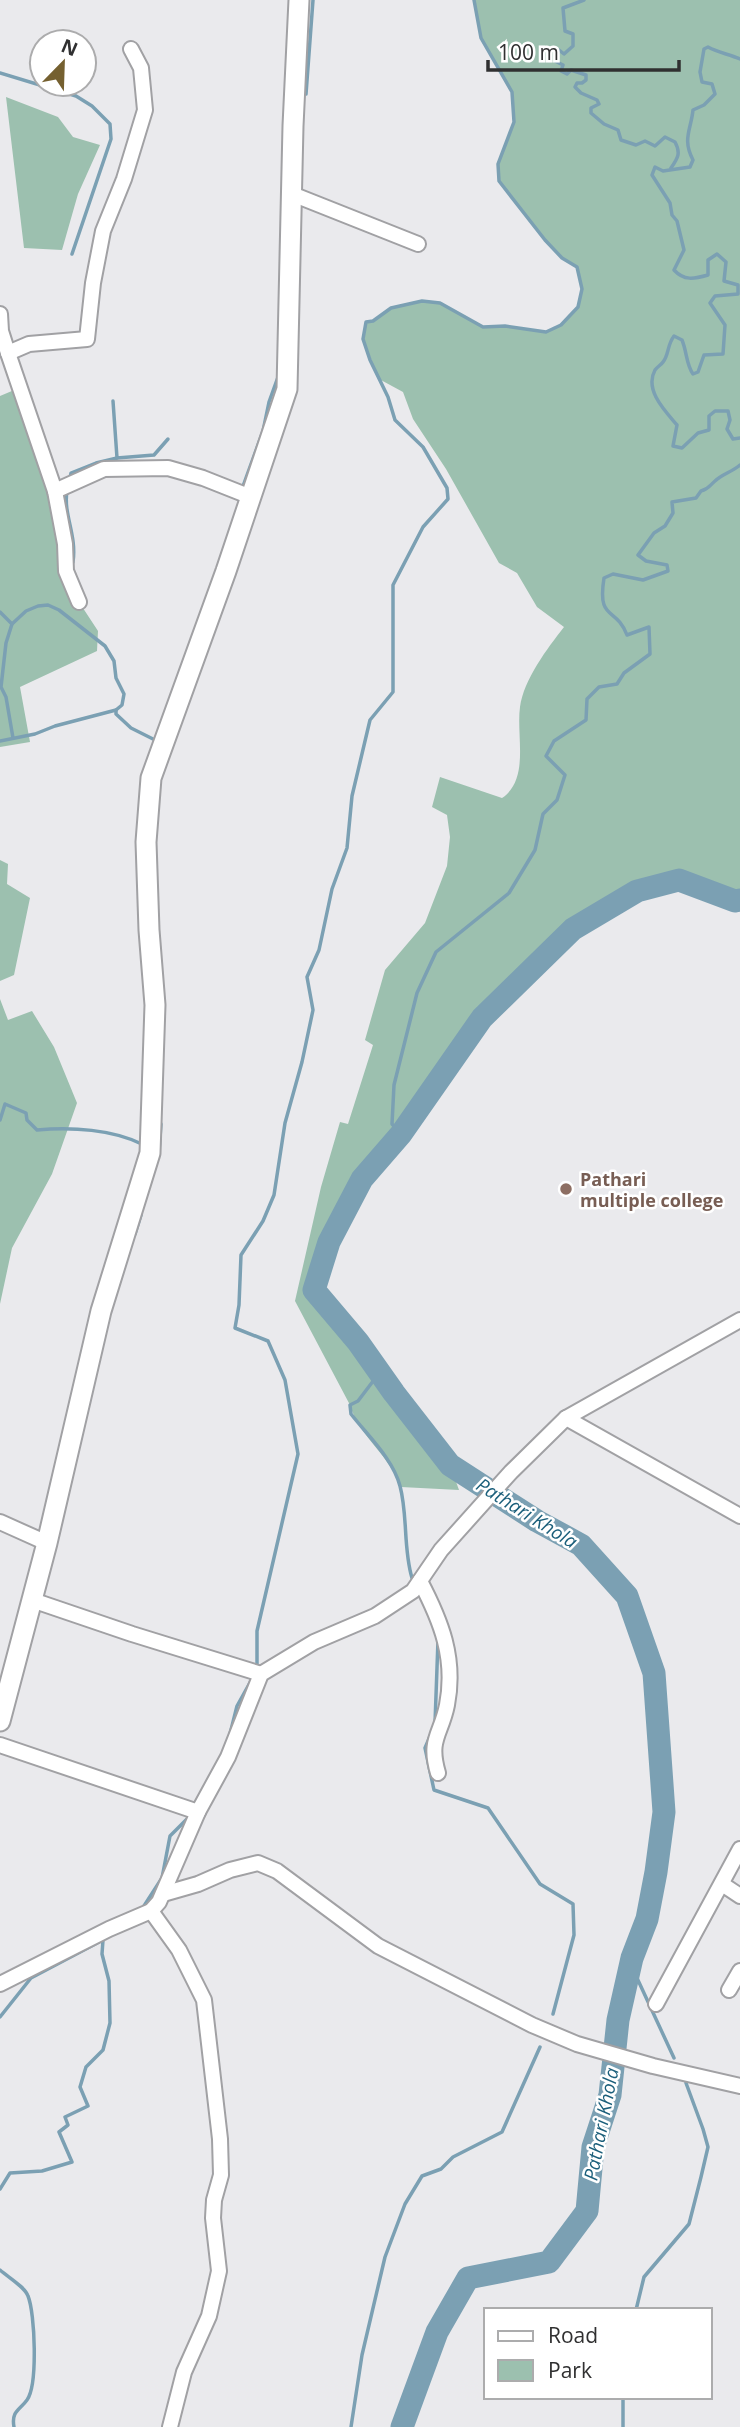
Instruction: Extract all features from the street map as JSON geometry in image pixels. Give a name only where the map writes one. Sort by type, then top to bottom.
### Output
[{"type":"street","points":[[0,1721],[47,1543],[101,1311],[150,1153],[155,1005],[146,842],[150,778],[251,497],[287,388],[299,0]]},
{"type":"street","points":[[8,353],[29,344],[87,339],[93,283],[103,231],[124,179],[145,110],[141,68],[131,49]]},
{"type":"street","points":[[292,194],[418,244]]},
{"type":"street","points":[[0,314],[1,331],[55,491],[65,544],[66,571],[79,602]]},
{"type":"street","points":[[55,491],[104,469],[168,468],[203,478],[251,497]]},
{"type":"street","points":[[0,1984],[108,1929],[151,1911],[163,1894],[198,1812],[228,1757],[261,1674],[314,1642],[375,1616],[413,1591],[442,1550],[511,1472],[566,1418],[740,1320]]},
{"type":"street","points":[[566,1418],[740,1517]]},
{"type":"street","points":[[0,1522],[47,1543]]},
{"type":"street","points":[[420,1581],[443,1628],[448,1669],[446,1708],[433,1752],[438,1773]]},
{"type":"street","points":[[32,1600],[261,1674]]},
{"type":"street","points":[[0,1745],[198,1812]]},
{"type":"street","points":[[656,2004],[740,1849]]},
{"type":"street","points":[[163,1894],[258,1863],[278,1871],[379,1946],[532,2025],[576,2044],[653,2066],[740,2086]]},
{"type":"street","points":[[722,1884],[740,1896]]},
{"type":"street","points":[[151,1911],[179,1950],[204,2000],[220,2139],[221,2175],[214,2200],[213,2218],[219,2271],[209,2316],[184,2372],[170,2427]]},
{"type":"street","points":[[729,1990],[740,1971]]},
{"type":"green space","points":[[474,0],[740,0],[740,900],[735,901],[679,880],[637,892],[573,929],[482,1018],[401,1134],[362,1179],[329,1242],[314,1291],[358,1342],[450,1465],[459,1490],[401,1487],[390,1465],[360,1427],[295,1301],[321,1187],[340,1122],[348,1124],[373,1045],[365,1040],[385,970],[425,923],[447,866],[450,837],[447,815],[432,807],[440,777],[502,798],[511,790],[519,769],[522,696],[537,665],[564,627],[537,607],[517,573],[499,563],[446,469],[413,419],[403,392],[379,379],[363,339],[366,322],[373,321],[391,308],[422,301],[440,303],[483,327],[505,326],[546,332],[561,325],[578,307],[582,289],[577,267],[562,258],[545,240],[499,181],[498,164],[514,122],[512,92],[481,38]]},
{"type":"green space","points":[[6,97],[58,117],[73,137],[100,145],[78,194],[62,250],[24,248]]},
{"type":"green space","points":[[19,388],[79,602],[98,631],[97,651],[20,687],[30,742],[0,747],[0,396]]},
{"type":"green space","points":[[0,860],[8,864],[7,884],[30,898],[14,975],[0,981]]},
{"type":"green space","points":[[0,999],[8,1020],[32,1011],[54,1047],[77,1103],[52,1174],[12,1248],[0,1304]]},
{"type":"waterway","points":[[306,94],[313,0]]},
{"type":"waterway","points":[[257,1665],[257,1631],[298,1454],[285,1380],[268,1341],[235,1328],[239,1305],[241,1255],[263,1221],[274,1195],[285,1123],[313,1010],[307,977],[319,950],[332,889],[347,848],[352,796],[370,720],[393,692],[393,585],[423,527],[448,499],[447,488],[423,447],[395,420],[363,339],[366,322],[373,321],[391,308],[422,301],[440,303],[483,327],[505,326],[546,332],[561,325],[578,307],[582,289],[577,267],[562,258],[545,240],[499,181],[498,164],[514,122],[512,92],[481,38],[474,0]]},
{"type":"waterway","points":[[584,0],[563,8],[565,31],[573,34],[573,46],[564,54],[559,50],[555,61],[563,65],[561,71],[567,74],[571,70],[586,75],[586,80],[577,83],[575,87],[581,93],[597,100],[599,104],[591,108],[591,113],[604,124],[618,130],[621,140],[636,145],[645,141],[655,146],[665,137],[675,142],[678,155],[671,168]]},
{"type":"waterway","points":[[740,59],[708,47],[704,49],[700,72],[702,82],[712,84],[715,94],[704,105],[693,110],[688,140],[693,160],[690,167],[663,171],[655,167],[652,175],[670,203],[684,250],[674,270],[690,278],[708,275],[708,260],[717,254],[726,262],[724,281],[738,285],[738,294],[715,296],[710,303],[725,325],[723,354],[704,355],[698,372],[693,374],[682,340],[674,336],[665,359],[652,378],[654,393],[677,425],[673,446],[682,448],[698,433],[709,430],[709,416],[715,411],[728,411],[730,420],[727,429],[733,439],[740,438]]},
{"type":"waterway","points":[[0,73],[76,96],[92,106],[110,124],[111,139],[72,254]]},
{"type":"waterway","points":[[242,489],[263,431],[278,377]]},
{"type":"waterway","points":[[113,401],[117,458],[154,455],[168,439]]},
{"type":"waterway","points":[[70,478],[71,473],[117,458]]},
{"type":"waterway","points":[[401,1134],[392,1124],[394,1085],[417,993],[436,952],[509,893],[535,850],[543,814],[557,800],[565,775],[546,756],[554,741],[586,720],[587,699],[599,687],[617,684],[624,673],[650,654],[649,627],[627,635],[623,626],[605,608],[604,578],[613,574],[643,580],[668,571],[667,565],[646,561],[638,555],[654,533],[665,526],[673,513],[672,502],[696,498],[701,491],[740,465]]},
{"type":"waterway","points":[[67,491],[73,562]]},
{"type":"waterway","points":[[12,624],[26,611],[48,605],[59,610],[105,646],[114,661],[116,678],[124,694],[122,705],[116,710],[116,714],[131,728],[157,741]]},
{"type":"waterway","points":[[0,612],[12,624],[6,643],[1,687],[6,697],[13,738]]},
{"type":"waterway","points":[[0,741],[35,734],[116,710]]},
{"type":"waterway","name":"Pathari Khola","points":[[402,2427],[437,2332],[468,2278],[549,2262],[587,2211],[593,2147],[610,2095],[618,2020],[632,1958],[647,1919],[664,1812],[654,1673],[627,1596],[581,1545],[537,1521],[450,1465],[358,1342],[314,1290],[329,1242],[362,1179],[401,1134],[482,1018],[573,929],[637,891],[679,880],[735,901],[740,900]]},
{"type":"waterway","points":[[0,1120],[5,1104],[26,1113],[27,1120],[37,1130],[92,1130],[119,1135],[144,1145]]},
{"type":"waterway","points":[[159,1151],[161,1124]]},
{"type":"waterway","points":[[135,1234],[141,1215]]},
{"type":"waterway","points":[[380,1372],[358,1401],[350,1405],[351,1414],[386,1457],[397,1476],[404,1509],[407,1555],[412,1578]]},
{"type":"waterway","points":[[435,1723],[438,1640]]},
{"type":"waterway","points":[[230,1734],[237,1706],[252,1679]]},
{"type":"waterway","points":[[431,1734],[425,1748],[434,1790],[488,1808],[540,1884],[573,1904],[574,1935],[553,2014]]},
{"type":"waterway","points":[[142,1909],[162,1878],[170,1836],[189,1817]]},
{"type":"waterway","points":[[0,2189],[10,2173],[42,2171],[72,2162],[59,2132],[68,2125],[65,2117],[88,2106],[80,2087],[86,2067],[103,2050],[110,2023],[109,1981],[102,1954],[103,1940]]},
{"type":"waterway","points":[[0,2017],[31,1978],[101,1941]]},
{"type":"waterway","points":[[631,1965],[674,2058]]},
{"type":"waterway","points":[[351,2427],[362,2355],[385,2257],[405,2204],[422,2176],[441,2169],[453,2157],[502,2132],[540,2047]]},
{"type":"waterway","points":[[636,2308],[644,2277],[689,2224],[708,2147],[686,2083]]},
{"type":"waterway","points":[[0,2270],[26,2293],[32,2317],[33,2380],[27,2400],[15,2414],[14,2427]]},
{"type":"waterway","points":[[623,2399],[623,2427]]},
{"type":"place","name":"Pathari multiple college","points":[[566,1189]]}]
